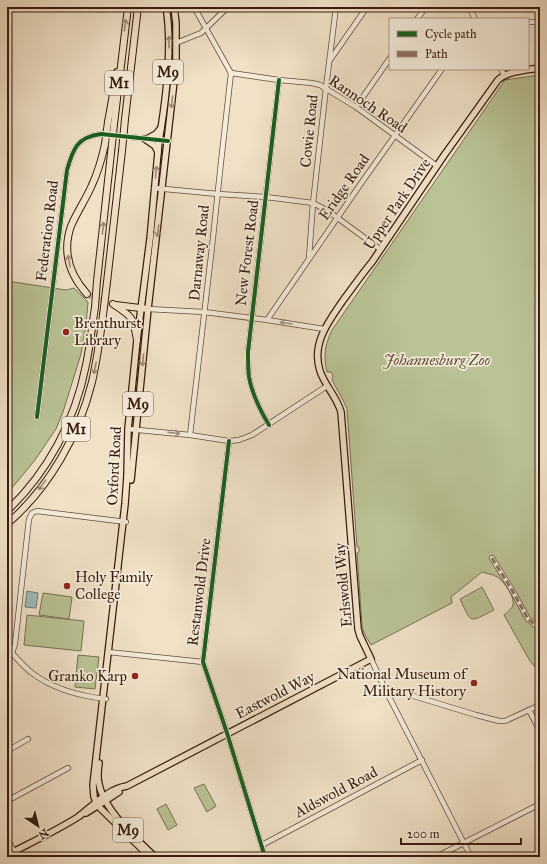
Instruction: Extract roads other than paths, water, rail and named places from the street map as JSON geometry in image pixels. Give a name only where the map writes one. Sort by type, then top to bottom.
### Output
[{"type":"highway","name":"M1","points":[[7,511],[29,488],[56,448],[76,402],[86,366],[95,308],[112,144],[111,123],[128,7]]},
{"type":"highway","name":"M1","points":[[7,524],[25,506],[47,479],[62,456],[83,411],[92,382],[103,315],[138,7]]},
{"type":"highway","points":[[87,294],[75,279],[70,268],[67,249],[68,240],[71,226],[98,170],[111,123]]},
{"type":"highway","points":[[137,340],[132,318],[111,304],[145,308]]},
{"type":"main road","name":"Oxford Road","points":[[97,804],[93,793],[93,782],[136,429],[154,188],[168,65],[169,43],[166,7]]},
{"type":"main road","name":"Oxford Road","points":[[124,521],[128,476],[128,429],[137,340],[145,308],[162,188],[176,64],[174,7]]},
{"type":"main road","points":[[504,75],[540,68]]},
{"type":"main road","name":"Upper Park Drive","points":[[327,386],[320,372],[318,357],[319,342],[324,329],[494,85],[504,75]]},
{"type":"main road","points":[[158,152],[146,139],[156,134],[162,127]]},
{"type":"main road","name":"Erlswold Way","points":[[327,386],[341,412],[358,629],[371,658]]},
{"type":"main road","name":"Eastwold Way","points":[[7,855],[79,816],[88,813],[97,804],[123,787],[268,713],[371,658]]},
{"type":"main road","name":"Oxford Road","points":[[104,699],[98,775],[99,785],[104,799],[112,811],[155,857]]},
{"type":"main road","name":"M9","points":[[97,804],[150,857]]},
{"type":"street","points":[[194,7],[231,73]]},
{"type":"street","points":[[176,43],[201,33],[228,7]]},
{"type":"street","name":"Cowie Road","points":[[309,259],[313,203],[336,7]]},
{"type":"street","points":[[329,61],[368,7]]},
{"type":"street","points":[[418,18],[426,7]]},
{"type":"street","points":[[469,7],[474,18]]},
{"type":"street","points":[[529,22],[540,22]]},
{"type":"street","points":[[356,107],[389,59]]},
{"type":"street","name":"Eridge Road","points":[[267,320],[441,70]]},
{"type":"street","points":[[502,70],[504,75]]},
{"type":"street","name":"Rannoch Road","points":[[231,73],[320,85],[356,107],[437,166]]},
{"type":"street","name":"Darnaway Road","points":[[190,435],[231,73]]},
{"type":"street","name":"New Forest Road","points":[[269,424],[258,405],[251,386],[249,377],[248,352],[279,80]]},
{"type":"street","name":"Federation Road","points":[[37,417],[66,170],[73,151],[80,142],[97,134],[168,141]]},
{"type":"street","points":[[154,188],[266,197],[313,203],[328,211],[380,249]]},
{"type":"street","points":[[145,308],[204,312],[324,329]]},
{"type":"street","points":[[128,429],[190,435],[229,441],[239,440],[247,438],[327,386]]},
{"type":"street","name":"Restanwold Drive","points":[[229,441],[204,662],[266,857]]},
{"type":"street","points":[[12,653],[17,635],[29,519],[32,513],[37,511],[124,521]]},
{"type":"street","points":[[492,558],[528,619],[540,629]]},
{"type":"street","points":[[7,648],[31,672],[56,686],[74,693],[104,699]]},
{"type":"street","points":[[109,652],[204,662]]},
{"type":"street","name":"Erlswold Way","points":[[371,658],[384,687],[472,857]]},
{"type":"street","points":[[384,687],[499,721],[508,721],[540,705]]},
{"type":"street","points":[[529,710],[540,731]]},
{"type":"street","points":[[7,751],[28,739]]},
{"type":"street","name":"Aldswold Road","points":[[262,846],[422,760]]},
{"type":"street","points":[[7,801],[68,768]]},
{"type":"street","points":[[436,857],[540,804]]},
{"type":"street","points":[[7,838],[17,857]]},
{"type":"water","points":[[27,591],[38,593],[36,608],[25,607]]},
{"type":"tunnel","points":[[87,294],[110,304]]},
{"type":"place","name":"Brenthurst Library","points":[[66,332]]},
{"type":"place","name":"Holy Family College","points":[[67,586]]},
{"type":"place","name":"Granko Karp","points":[[135,676]]},
{"type":"place","name":"National Museum of Military History","points":[[474,683]]},
{"type":"park label","name":"Johannesburg Zoo","points":[[437,360]]}]
